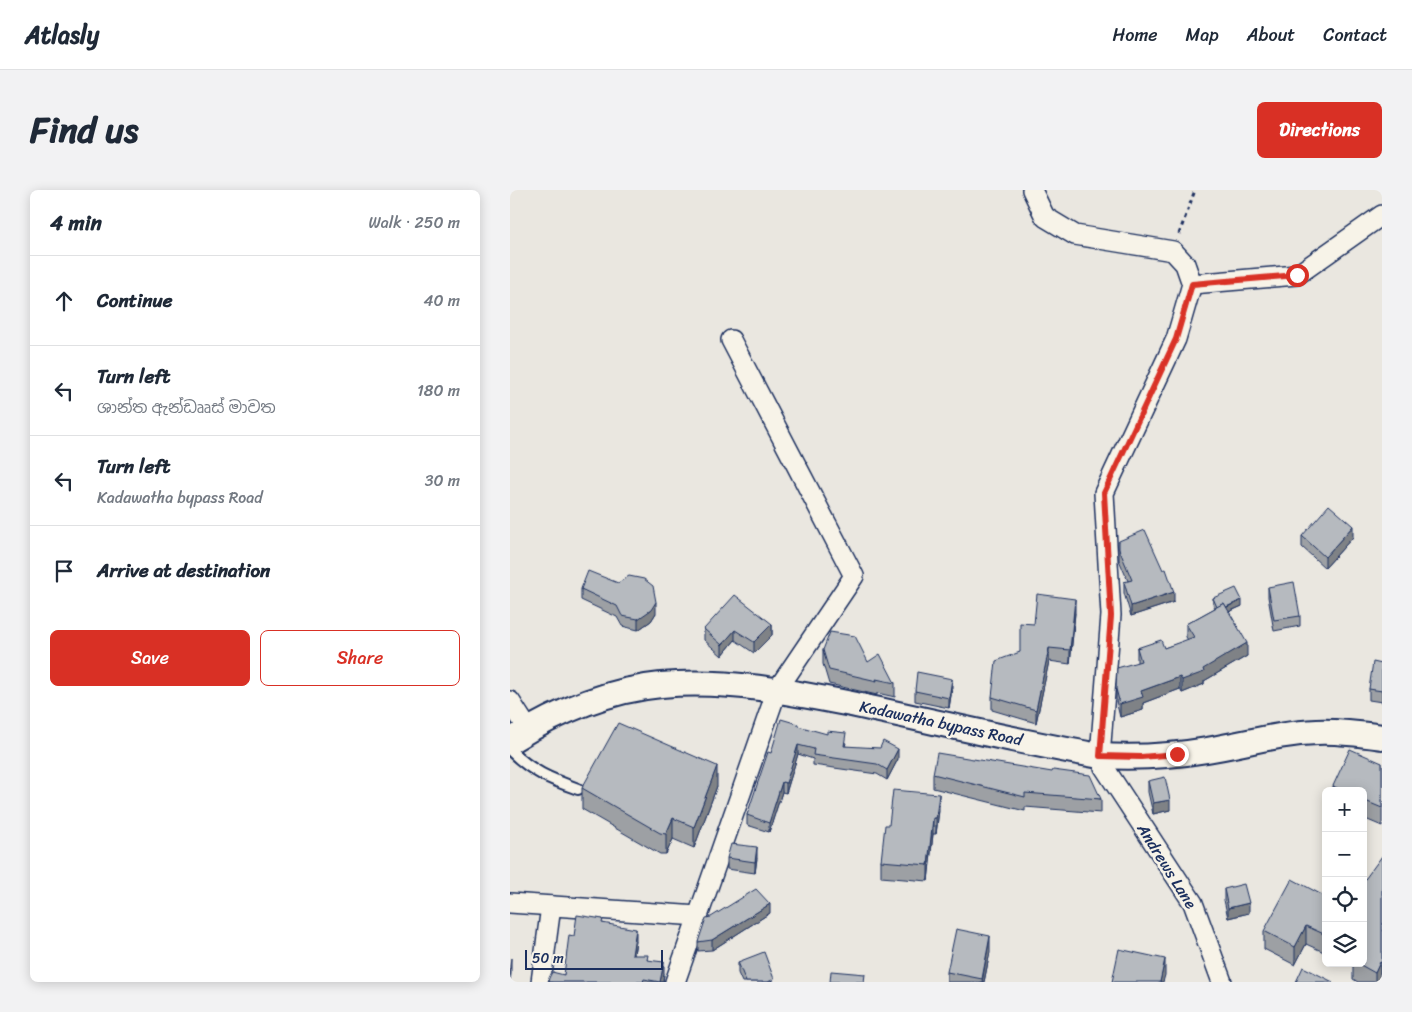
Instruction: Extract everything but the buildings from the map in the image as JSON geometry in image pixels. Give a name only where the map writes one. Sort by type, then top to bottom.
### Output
[{"type":"street","points":[[1032,190],[1045,217],[1075,235],[1173,251],[1185,264],[1192,284],[1176,339],[1104,493],[1111,616],[1100,756]]},
{"type":"street","points":[[1192,284],[1297,275],[1382,215]]},
{"type":"street","points":[[675,982],[777,690],[854,576],[731,340]]},
{"type":"street","name":"Kadawatha bypass Road","points":[[519,735],[554,716],[604,696],[660,685],[717,684],[777,690],[1100,756],[1141,757],[1177,754],[1286,735],[1316,732],[1349,732],[1382,737]]},
{"type":"street","points":[[510,701],[519,735]]},
{"type":"street","name":"Andrews Lane","points":[[1100,756],[1104,767],[1193,903],[1222,982]]},
{"type":"street","points":[[510,903],[698,916]]},
{"type":"street","points":[[541,982],[551,906]]},
{"type":"lane","points":[[510,750],[525,765],[548,778],[578,789]]},
{"type":"path","points":[[1173,251],[1195,190]]},
{"type":"route","points":[[1177,754],[1141,757],[1100,756],[1111,616],[1104,493],[1176,339],[1192,284],[1297,275]]}]
